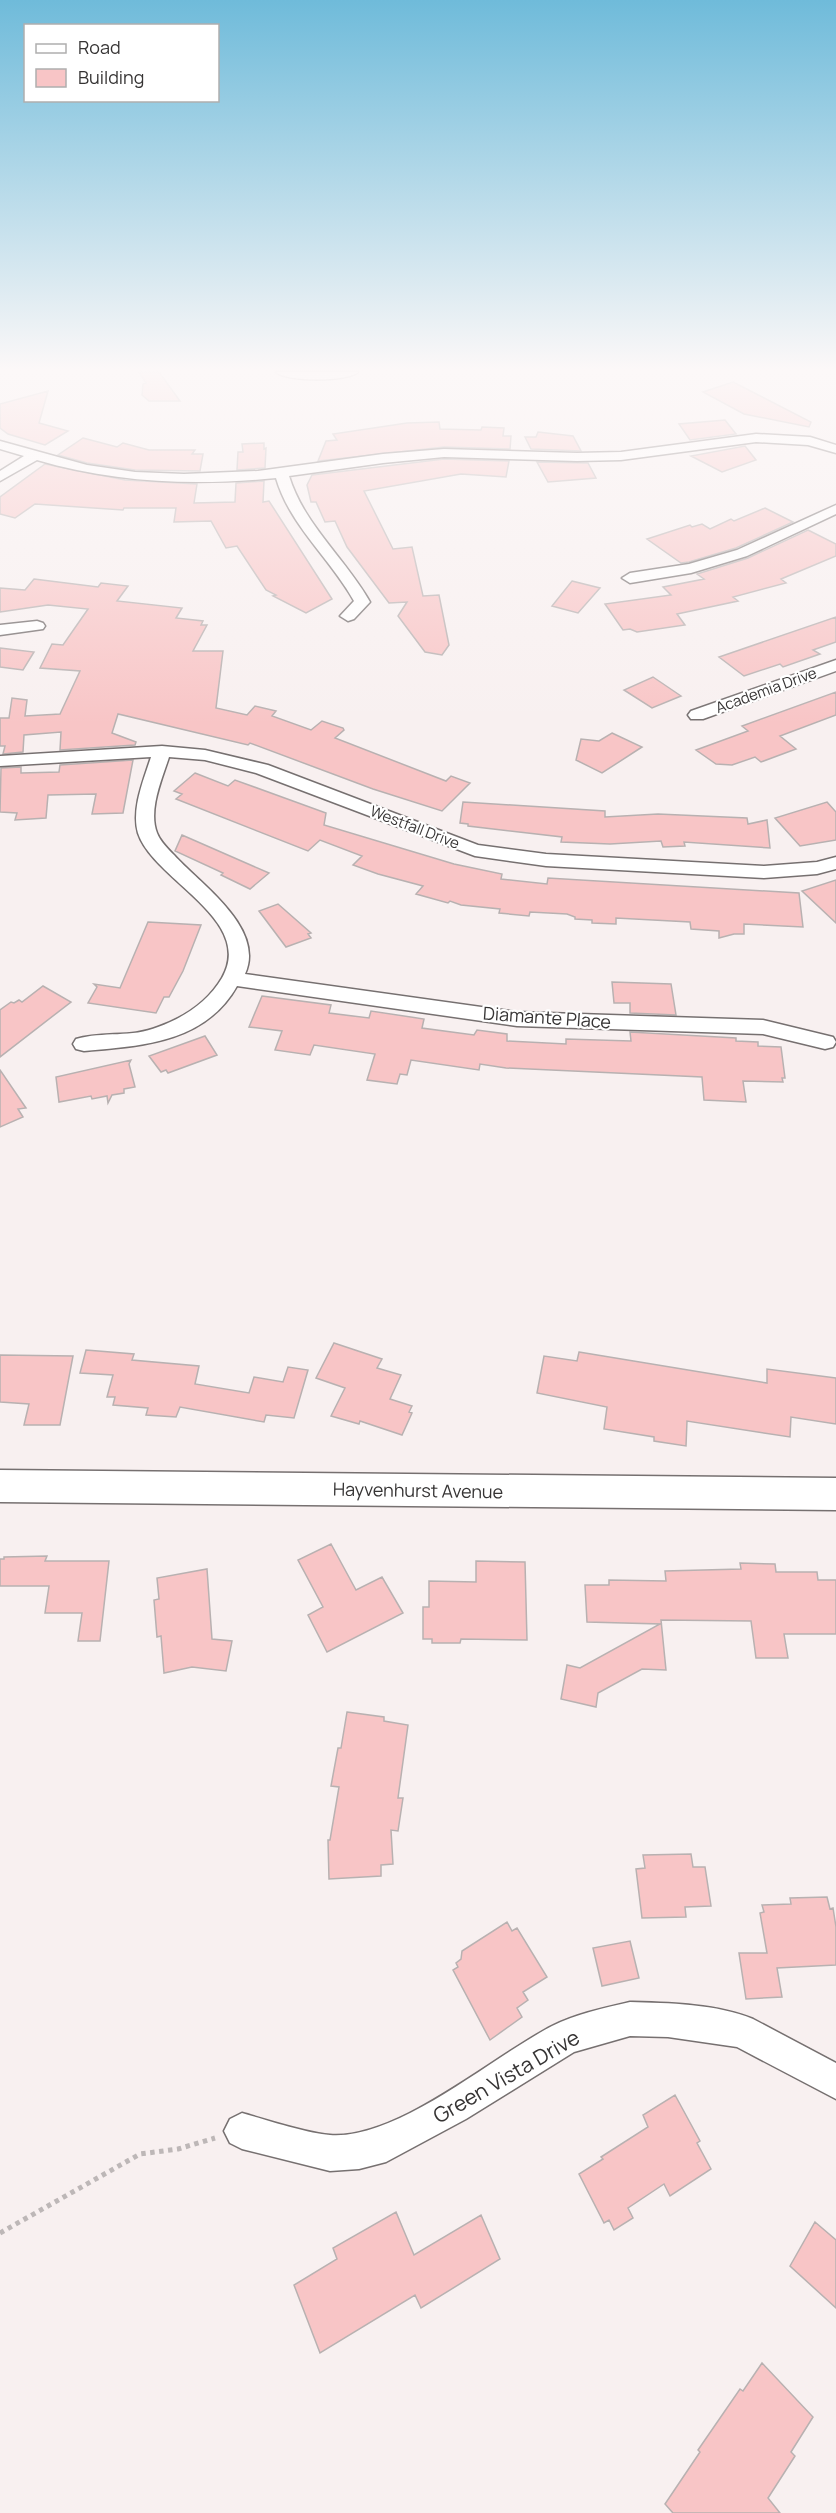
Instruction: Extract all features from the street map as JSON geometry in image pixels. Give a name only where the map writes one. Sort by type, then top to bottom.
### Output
[{"type":"main road","name":"Hayvenhurst Avenue","points":[[0,1486],[836,1494]]},
{"type":"street","points":[[287,489],[307,526],[355,588],[362,602],[348,616]]},
{"type":"street","points":[[630,578],[691,568],[742,553],[836,509]]},
{"type":"street","points":[[0,630],[37,626]]},
{"type":"street","name":"Academia Drive","points":[[697,715],[836,665]]},
{"type":"street","points":[[84,1044],[145,1039],[188,1023],[219,998],[234,979],[240,961],[240,946],[232,925],[166,858],[147,833],[147,806],[162,751]]},
{"type":"street","name":"Westfall Drive","points":[[0,761],[162,751],[205,755],[262,769],[475,850],[546,860],[764,872],[817,868],[836,863]]},
{"type":"street","name":"Diamante Place","points":[[234,979],[517,1019],[763,1027],[825,1042]]},
{"type":"street","name":"Green Vista Drive","points":[[242,2131],[330,2153],[359,2151],[377,2146],[454,2107],[564,2038],[595,2027],[630,2019],[668,2020],[741,2031],[836,2082]]},
{"type":"path","points":[[0,2234],[141,2154],[178,2149],[242,2131]]},
{"type":"building","points":[[11,489],[196,489],[194,503],[235,502],[236,489],[264,489],[263,502],[269,501],[332,599],[306,613],[273,596],[276,595],[266,590],[237,546],[226,548],[211,521],[174,522],[176,508],[124,508],[123,510],[35,504],[15,518],[0,514],[0,497]]},
{"type":"building","points":[[308,489],[374,489],[364,491],[393,549],[412,547],[423,596],[439,595],[449,645],[442,655],[425,652],[398,616],[407,602],[389,603],[347,547],[335,521],[325,522],[316,502],[311,502]]},
{"type":"building","points":[[765,508],[793,522],[736,548],[689,562],[681,563],[647,539],[690,525],[692,527],[702,524],[710,529],[731,519],[734,521]]},
{"type":"building","points":[[808,530],[836,544],[836,556],[781,579],[786,583],[733,597],[738,601],[677,614],[685,625],[637,632],[630,629],[623,630],[605,604],[671,595],[663,587],[704,579],[697,574],[748,558]]},
{"type":"building","points":[[34,579],[98,587],[101,583],[128,586],[117,601],[182,608],[176,618],[203,621],[201,625],[207,625],[193,651],[223,651],[216,708],[247,715],[255,706],[276,711],[272,716],[311,730],[322,721],[343,728],[344,730],[335,738],[446,781],[451,776],[470,783],[442,811],[373,789],[250,743],[248,745],[118,714],[112,733],[136,742],[135,745],[60,750],[61,732],[24,735],[23,752],[3,754],[5,746],[0,746],[0,718],[9,718],[12,698],[27,700],[25,716],[60,714],[80,671],[40,668],[52,644],[63,645],[88,609],[48,605],[0,612],[0,588],[25,590]]},
{"type":"building","points":[[572,581],[600,588],[578,613],[552,606]]},
{"type":"building","points":[[836,617],[836,642],[813,650],[820,654],[783,667],[780,664],[744,676],[719,657]]},
{"type":"building","points":[[0,648],[34,652],[23,670],[0,667]]},
{"type":"building","points":[[653,677],[681,696],[652,708],[624,690]]},
{"type":"building","points":[[836,692],[836,715],[780,736],[796,749],[761,762],[755,757],[732,765],[716,764],[696,750],[748,731],[742,726]]},
{"type":"building","points":[[612,733],[642,747],[602,773],[576,760],[581,739],[599,741]]},
{"type":"building","points":[[133,760],[123,813],[92,814],[96,794],[48,795],[46,818],[15,820],[17,813],[0,812],[1,768],[21,767],[21,773],[59,772],[60,765]]},
{"type":"building","points":[[195,773],[228,786],[235,780],[326,813],[324,825],[454,864],[502,874],[501,879],[547,884],[548,878],[799,893],[803,927],[744,924],[744,934],[719,938],[719,931],[691,929],[690,922],[616,918],[616,924],[592,923],[592,920],[575,919],[567,914],[530,912],[529,916],[499,913],[500,909],[461,905],[450,901],[448,903],[416,894],[423,886],[353,865],[362,856],[320,840],[308,851],[176,799],[182,794],[174,791]]},
{"type":"building","points":[[463,802],[605,811],[605,817],[658,814],[747,818],[748,824],[767,820],[770,848],[684,842],[685,846],[663,847],[661,841],[610,844],[561,842],[562,837],[468,826],[468,824],[460,823]]},
{"type":"building","points":[[827,802],[836,812],[836,840],[800,846],[775,818]]},
{"type":"building","points":[[182,835],[269,873],[250,889],[221,875],[223,873],[175,851]]},
{"type":"building","points":[[836,880],[836,923],[802,891]]},
{"type":"building","points":[[278,904],[311,933],[308,934],[311,938],[286,947],[259,911]]},
{"type":"building","points":[[148,922],[201,925],[183,971],[169,997],[164,997],[156,1013],[88,1003],[97,987],[94,984],[120,988]]},
{"type":"building","points":[[612,982],[671,984],[676,1015],[630,1013],[630,1003],[614,1003]]},
{"type":"building","points":[[43,986],[71,1002],[0,1057],[0,1010],[11,1002],[19,1000],[22,1002]]},
{"type":"building","points":[[262,996],[331,1005],[329,1013],[369,1018],[371,1011],[424,1019],[422,1028],[474,1035],[477,1030],[507,1034],[507,1041],[566,1044],[566,1039],[631,1041],[630,1032],[736,1038],[736,1041],[758,1042],[758,1046],[781,1047],[785,1078],[782,1078],[783,1082],[743,1081],[746,1102],[704,1100],[702,1077],[506,1068],[480,1064],[479,1070],[411,1060],[407,1075],[400,1074],[397,1084],[367,1080],[375,1054],[314,1045],[310,1055],[275,1050],[282,1031],[249,1027]]},
{"type":"building","points":[[205,1036],[217,1055],[168,1073],[166,1070],[161,1072],[149,1056]]},
{"type":"building","points":[[131,1060],[129,1064],[135,1087],[124,1089],[124,1093],[112,1095],[108,1103],[107,1096],[92,1099],[91,1096],[59,1102],[56,1077]]},
{"type":"building","points":[[0,1070],[26,1108],[18,1109],[23,1117],[0,1127]]},
{"type":"building","points":[[334,1343],[382,1359],[377,1368],[401,1375],[390,1399],[412,1406],[409,1412],[412,1413],[402,1435],[360,1421],[359,1424],[331,1416],[345,1388],[316,1378]]},
{"type":"building","points":[[86,1350],[134,1354],[132,1360],[199,1366],[195,1384],[249,1393],[254,1377],[283,1382],[288,1367],[308,1370],[294,1418],[266,1415],[264,1422],[180,1407],[176,1417],[146,1415],[148,1408],[113,1405],[115,1397],[107,1397],[113,1375],[80,1373]]},
{"type":"building","points":[[579,1352],[767,1383],[767,1369],[836,1378],[836,1424],[791,1417],[790,1437],[687,1421],[686,1446],[654,1441],[654,1437],[604,1429],[607,1407],[537,1393],[544,1356],[577,1361]]},
{"type":"building","points":[[0,1355],[73,1356],[60,1425],[24,1425],[29,1404],[0,1402]]},
{"type":"building","points":[[331,1544],[356,1590],[382,1577],[403,1613],[327,1652],[308,1615],[323,1607],[298,1560]]},
{"type":"building","points":[[47,1556],[45,1561],[109,1561],[100,1641],[78,1641],[82,1613],[45,1613],[49,1586],[0,1586],[0,1559]]},
{"type":"building","points":[[476,1561],[525,1562],[527,1640],[461,1639],[460,1643],[432,1643],[432,1639],[423,1639],[423,1607],[429,1607],[429,1581],[476,1582]]},
{"type":"building","points":[[740,1563],[775,1564],[776,1572],[817,1572],[818,1580],[836,1580],[836,1634],[784,1634],[788,1658],[756,1658],[751,1621],[661,1620],[666,1670],[642,1669],[598,1693],[596,1707],[561,1699],[567,1665],[580,1668],[660,1624],[587,1622],[585,1585],[609,1585],[609,1580],[666,1581],[665,1571],[741,1569]]},
{"type":"building","points":[[207,1569],[212,1639],[232,1641],[226,1671],[192,1667],[164,1673],[161,1636],[157,1637],[154,1600],[159,1599],[157,1578]]},
{"type":"building","points":[[347,1712],[384,1717],[384,1721],[408,1725],[398,1798],[403,1798],[398,1831],[391,1830],[393,1864],[381,1865],[381,1876],[329,1879],[328,1840],[330,1840],[339,1787],[331,1786]]},
{"type":"building","points":[[691,1854],[693,1867],[705,1867],[711,1906],[685,1907],[686,1917],[642,1918],[636,1869],[645,1868],[643,1855]]},
{"type":"building","points":[[827,1897],[830,1909],[833,1908],[836,1927],[836,1965],[777,1968],[782,1997],[746,1999],[739,1953],[767,1953],[760,1913],[764,1912],[762,1905],[791,1904],[790,1898]]},
{"type":"building","points":[[507,1922],[512,1931],[517,1928],[547,1977],[523,1992],[528,2000],[517,2008],[522,2017],[490,2040],[453,1970],[458,1967],[456,1963],[461,1959],[462,1951]]},
{"type":"building","points":[[630,1941],[639,1978],[602,1986],[593,1948]]},
{"type":"building","points":[[675,2095],[700,2141],[697,2143],[711,2169],[670,2196],[664,2184],[628,2208],[633,2218],[614,2230],[609,2220],[604,2223],[579,2174],[648,2127],[643,2115]]},
{"type":"building","points":[[396,2212],[414,2255],[481,2215],[500,2259],[421,2308],[415,2295],[320,2353],[294,2285],[337,2259],[333,2248]]},
{"type":"building","points":[[815,2222],[836,2240],[836,2308],[790,2266]]},
{"type":"building","points":[[762,2363],[813,2417],[791,2452],[795,2456],[768,2498],[780,2513],[673,2513],[665,2504],[700,2452],[698,2450],[740,2389],[743,2391]]}]
